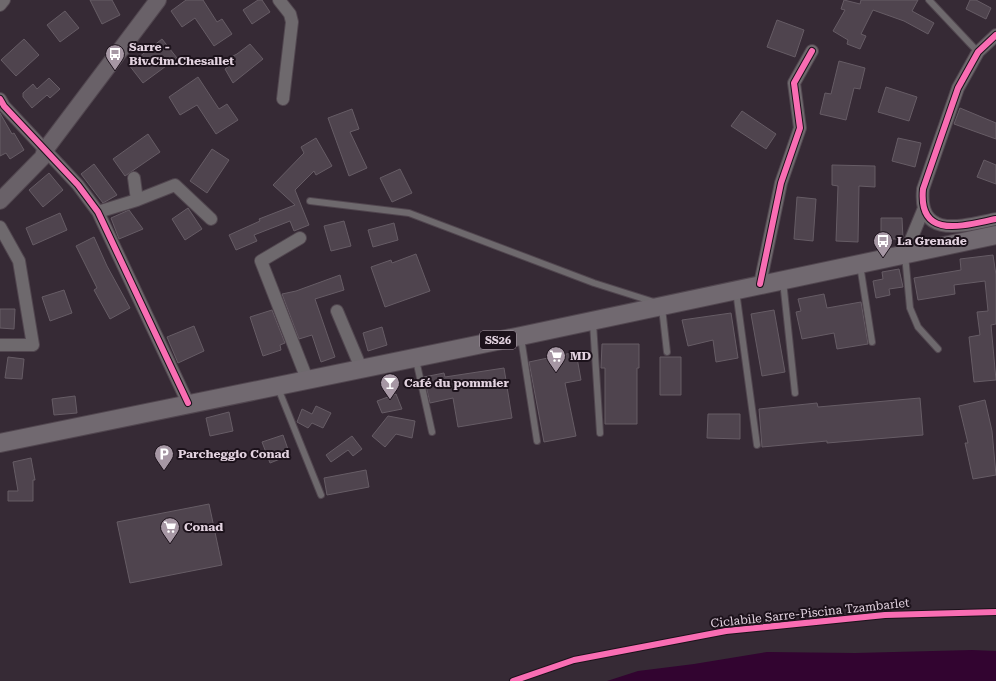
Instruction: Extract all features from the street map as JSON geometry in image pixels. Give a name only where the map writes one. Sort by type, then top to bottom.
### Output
[{"type":"main road","name":"SS26","points":[[0,443],[415,356],[521,336],[996,235]]},
{"type":"street","points":[[0,5],[4,0]]},
{"type":"street","points":[[0,201],[43,157],[45,150],[158,0]]},
{"type":"street","points":[[279,0],[290,14],[292,22],[283,99]]},
{"type":"street","points":[[996,35],[978,52],[958,88],[923,189],[922,200],[928,216],[938,224],[949,227],[996,219]]},
{"type":"street","points":[[760,284],[781,183],[800,128],[794,83],[812,51]]},
{"type":"street","points":[[0,99],[4,106],[78,185],[98,212],[188,403]]},
{"type":"street","points":[[134,178],[137,200]]},
{"type":"street","points":[[98,212],[137,200],[175,185],[211,219]]},
{"type":"street","points":[[905,254],[924,208]]},
{"type":"street","points":[[0,227],[19,261],[33,345],[0,345]]},
{"type":"street","points":[[300,238],[261,261],[307,379]]},
{"type":"street","points":[[337,311],[361,368]]},
{"type":"lane","points":[[929,0],[978,52]]},
{"type":"lane","points":[[310,201],[409,213],[594,283],[662,305],[667,352]]},
{"type":"lane","points":[[905,254],[910,308],[918,327],[938,349]]},
{"type":"lane","points":[[860,263],[872,342]]},
{"type":"lane","points":[[783,280],[795,393]]},
{"type":"lane","points":[[736,290],[757,445]]},
{"type":"lane","points":[[593,320],[600,433]]},
{"type":"lane","points":[[521,336],[537,441]]},
{"type":"lane","points":[[415,356],[432,432]]},
{"type":"lane","points":[[276,385],[321,495]]},
{"type":"shaded area","points":[[972,650],[996,651],[996,681],[607,681],[638,671],[694,664],[767,652],[855,653]]},
{"type":"building","points":[[90,0],[112,0],[120,15],[102,24]]},
{"type":"building","points":[[186,0],[203,0],[217,22],[222,19],[232,34],[214,46],[195,18],[182,27],[171,11]]},
{"type":"building","points":[[258,0],[262,0],[270,12],[252,24],[243,10]]},
{"type":"building","points":[[844,0],[860,4],[861,0],[918,0],[912,11],[934,23],[928,34],[904,21],[873,10],[861,34],[866,36],[860,49],[847,44],[848,40],[833,31],[845,10],[841,9]]},
{"type":"building","points":[[970,0],[976,0],[991,8],[986,19],[966,9]]},
{"type":"building","points":[[65,11],[79,28],[60,42],[47,25]]},
{"type":"building","points":[[777,20],[804,30],[795,57],[767,47]]},
{"type":"building","points":[[24,39],[39,55],[16,76],[1,60]]},
{"type":"building","points":[[162,39],[177,58],[143,83],[129,65]]},
{"type":"building","points":[[250,44],[263,59],[233,83],[225,69],[234,62],[231,57]]},
{"type":"building","points":[[839,61],[865,68],[860,89],[854,88],[846,120],[820,114],[825,93],[831,94]]},
{"type":"building","points":[[198,77],[219,109],[227,104],[238,120],[216,134],[197,105],[180,115],[169,97]]},
{"type":"building","points":[[49,78],[60,89],[50,98],[47,95],[32,108],[23,97],[23,93],[33,84],[37,89]]},
{"type":"building","points":[[886,87],[917,97],[909,121],[878,112]]},
{"type":"building","points":[[960,108],[996,123],[996,139],[954,124]]},
{"type":"building","points":[[352,109],[359,129],[350,132],[367,168],[349,176],[328,118]]},
{"type":"building","points":[[742,111],[776,134],[766,149],[731,126]]},
{"type":"building","points":[[0,113],[12,134],[14,133],[24,150],[10,159],[6,153],[0,156]]},
{"type":"building","points":[[148,134],[160,152],[125,176],[113,159]]},
{"type":"building","points":[[316,138],[332,166],[316,175],[314,171],[295,190],[309,225],[294,231],[290,221],[254,235],[257,241],[236,250],[229,235],[260,221],[259,219],[295,205],[273,185],[304,153],[301,147]]},
{"type":"building","points":[[898,138],[921,143],[915,167],[892,161]]},
{"type":"building","points":[[212,149],[229,160],[207,193],[190,181]]},
{"type":"building","points":[[984,160],[996,165],[996,184],[977,177]]},
{"type":"building","points":[[94,164],[117,195],[103,203],[81,174]]},
{"type":"building","points":[[832,165],[875,166],[875,187],[859,186],[858,242],[836,241],[838,186],[832,185]]},
{"type":"building","points":[[400,169],[412,193],[392,202],[380,178]]},
{"type":"building","points":[[49,173],[63,190],[43,207],[29,190]]},
{"type":"building","points":[[797,197],[816,199],[813,241],[794,239]]},
{"type":"building","points":[[188,208],[202,229],[185,240],[172,219]]},
{"type":"building","points":[[129,210],[143,229],[119,239],[111,218]]},
{"type":"building","points":[[60,213],[67,230],[33,245],[26,228]]},
{"type":"building","points":[[881,218],[902,218],[903,239],[881,239]]},
{"type":"building","points":[[344,221],[351,246],[331,251],[324,226]]},
{"type":"building","points":[[394,223],[398,240],[373,247],[368,230]]},
{"type":"building","points":[[94,237],[107,266],[130,308],[110,319],[94,290],[97,288],[76,246]]},
{"type":"building","points":[[416,254],[430,291],[385,307],[371,267],[391,260],[392,263]]},
{"type":"building","points":[[993,255],[996,275],[996,324],[991,325],[996,380],[974,382],[969,337],[980,335],[977,312],[988,311],[985,281],[954,285],[955,294],[918,300],[914,278],[961,270],[960,259]]},
{"type":"building","points":[[899,269],[903,287],[889,289],[890,295],[876,298],[873,281],[883,279],[882,272]]},
{"type":"building","points":[[340,275],[344,290],[315,299],[335,357],[321,362],[312,335],[299,339],[282,294],[296,291]]},
{"type":"building","points":[[64,290],[72,313],[50,321],[42,297]]},
{"type":"building","points":[[824,294],[827,308],[861,302],[868,344],[837,349],[834,333],[802,339],[796,312],[801,311],[798,299]]},
{"type":"building","points":[[0,309],[15,309],[14,329],[0,328]]},
{"type":"building","points":[[272,310],[285,343],[280,345],[281,350],[263,356],[250,317]]},
{"type":"building","points":[[774,310],[785,372],[762,376],[751,314]]},
{"type":"building","points":[[731,313],[738,358],[716,362],[713,340],[688,346],[682,320]]},
{"type":"building","points":[[194,326],[204,351],[178,363],[167,337]]},
{"type":"building","points":[[382,327],[387,345],[368,351],[363,333]]},
{"type":"building","points":[[602,344],[639,344],[639,368],[637,368],[637,424],[605,424],[605,368],[601,368]]},
{"type":"building","points":[[576,352],[581,380],[565,383],[576,436],[544,442],[529,362]]},
{"type":"building","points":[[8,357],[24,359],[22,379],[5,378]]},
{"type":"building","points":[[660,357],[681,357],[681,395],[660,395]]},
{"type":"building","points":[[504,368],[512,418],[458,427],[453,398],[430,403],[424,377],[444,373],[445,377]]},
{"type":"building","points":[[396,394],[402,409],[382,413],[377,401]]},
{"type":"building","points":[[75,396],[77,413],[54,415],[52,399]]},
{"type":"building","points":[[920,398],[923,435],[762,447],[759,409],[817,403],[818,407]]},
{"type":"building","points":[[985,400],[992,431],[996,475],[973,479],[965,443],[968,443],[959,406]]},
{"type":"building","points":[[316,406],[331,413],[323,428],[312,423],[308,428],[297,422],[302,409],[312,414]]},
{"type":"building","points":[[229,412],[233,431],[210,436],[206,418]]},
{"type":"building","points":[[708,414],[740,414],[740,439],[707,438]]},
{"type":"building","points":[[388,416],[415,421],[412,438],[396,434],[385,447],[372,436]]},
{"type":"building","points":[[283,435],[290,455],[270,463],[262,442]]},
{"type":"building","points":[[352,436],[362,449],[353,456],[348,450],[331,462],[326,455]]},
{"type":"building","points":[[31,458],[35,480],[33,480],[33,501],[8,501],[8,491],[18,491],[13,462]]},
{"type":"building","points":[[366,470],[369,487],[327,495],[324,478]]},
{"type":"building","name":"Conad","points":[[209,504],[222,565],[130,583],[117,522]]},
{"type":"cycle path","points":[[996,35],[978,52],[958,88],[923,189],[923,205],[928,216],[936,223],[946,226],[958,226],[996,219]]},
{"type":"cycle path","points":[[760,284],[781,183],[800,128],[794,83],[812,51]]},
{"type":"cycle path","points":[[0,99],[4,106],[78,185],[98,212],[188,403]]},
{"type":"cycle path","name":"Ciclabile Sarre-Piscina Tzambarlet","points":[[513,681],[574,660],[726,631],[885,615],[996,612]]},
{"type":"place","name":"Sarre - Biv.Cim.Chesallet","points":[[115,71]]},
{"type":"place","name":"La Grenade","points":[[883,258]]},
{"type":"place","name":"MD","points":[[556,373]]},
{"type":"place","name":"Café du pommier","points":[[390,400]]},
{"type":"place","name":"Parcheggio Conad","points":[[164,471]]},
{"type":"place","name":"Conad","points":[[170,544]]}]
